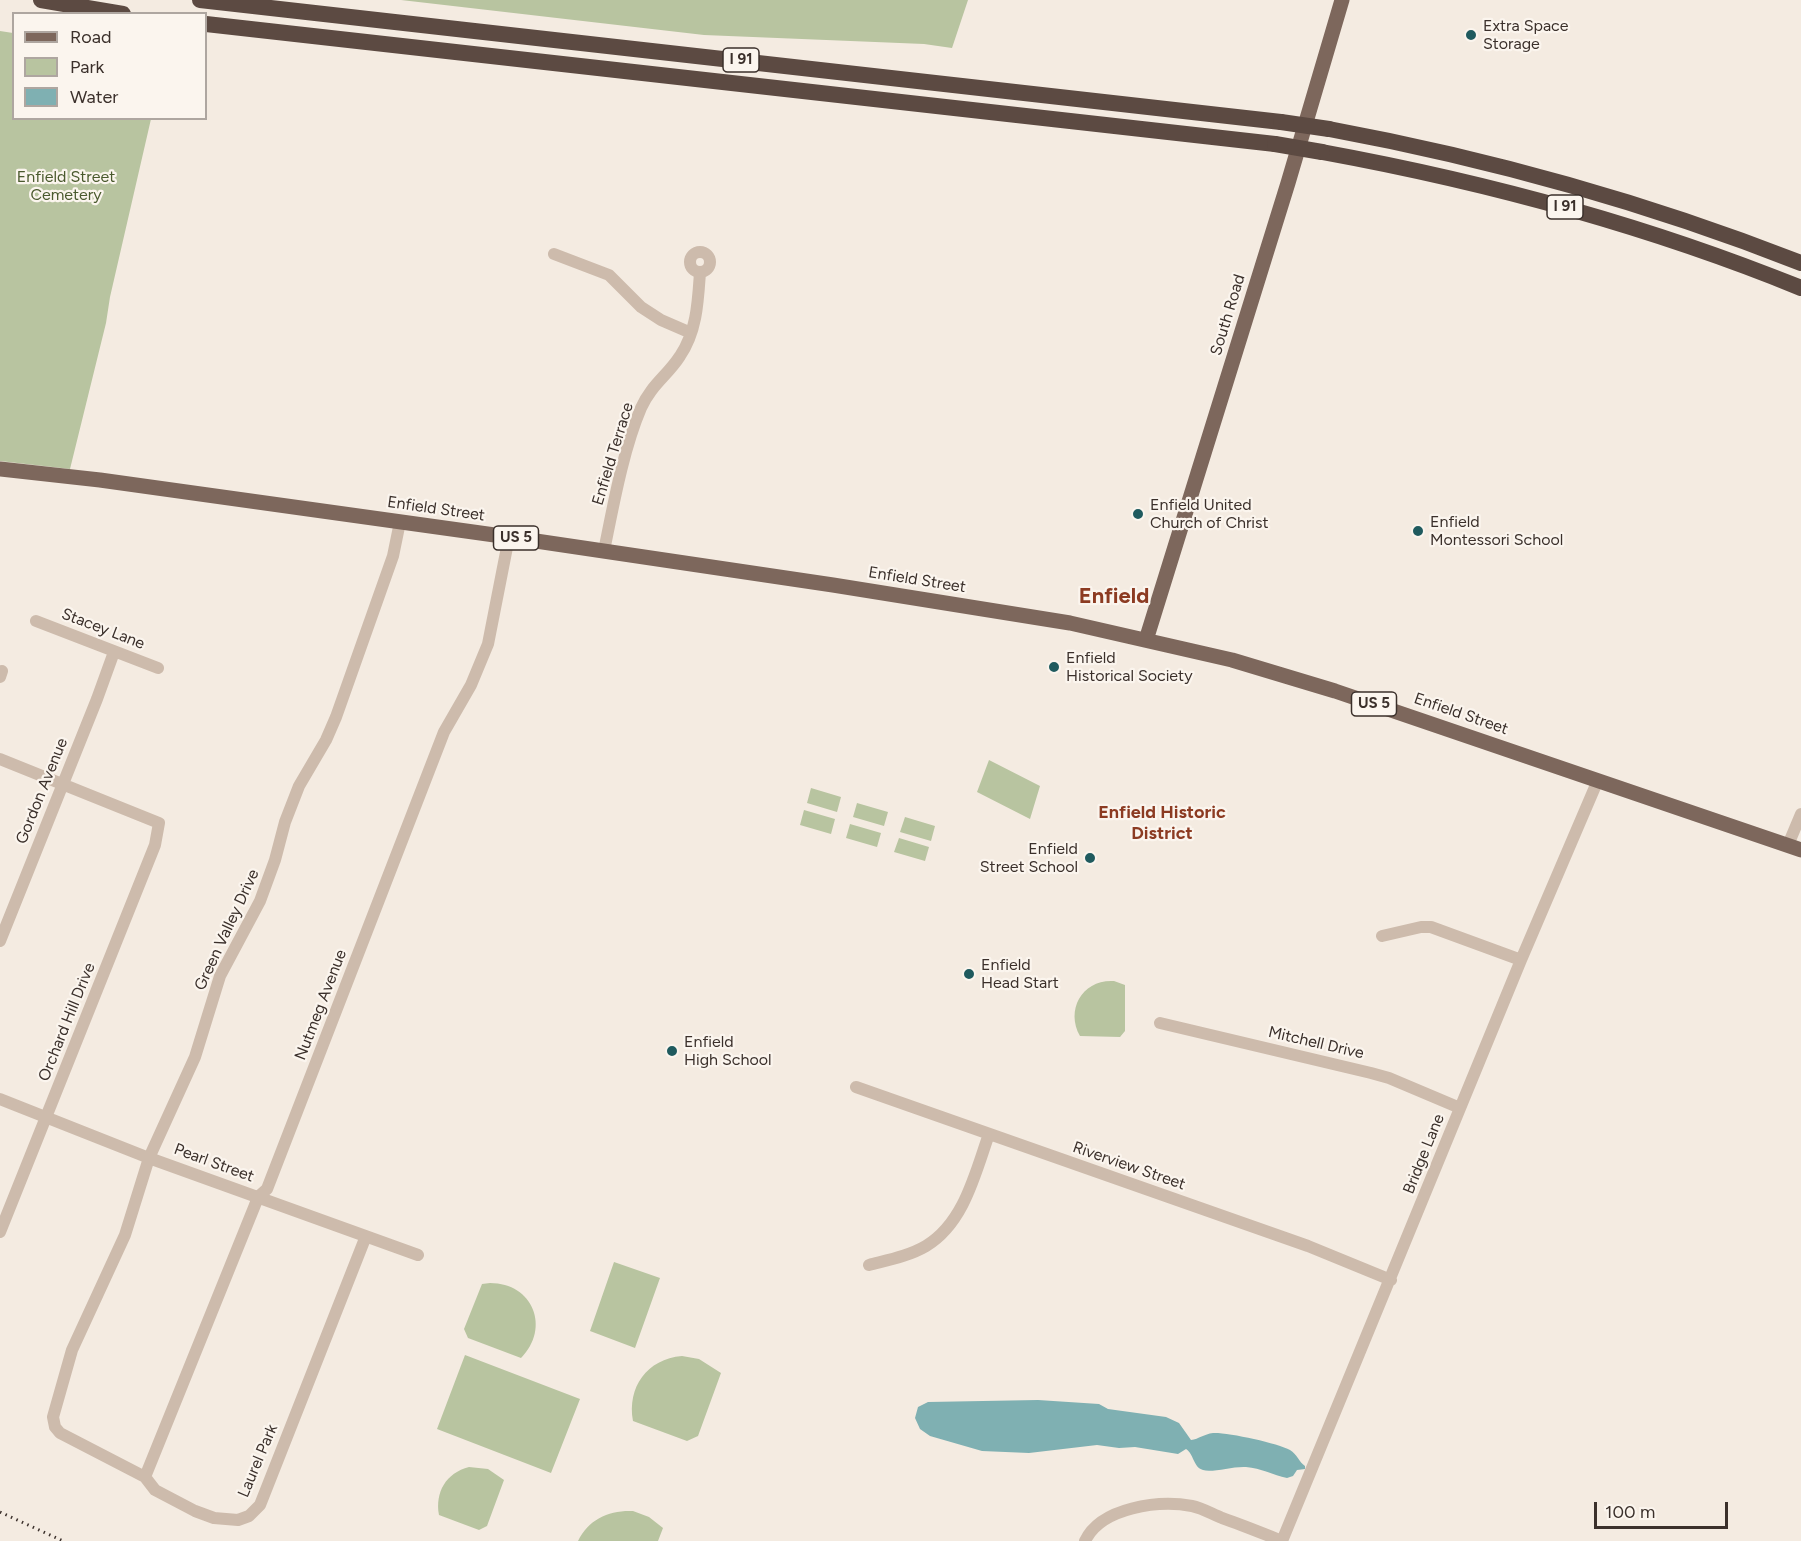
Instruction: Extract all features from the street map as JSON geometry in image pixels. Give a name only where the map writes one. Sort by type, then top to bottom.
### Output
[{"type":"highway","points":[[41,0],[111,12]]},
{"type":"highway","name":"I 91","points":[[200,0],[1329,129],[1465,157],[1569,184],[1667,214],[1801,263]]},
{"type":"highway","name":"I 91","points":[[207,24],[1275,144],[1469,182],[1571,209],[1675,241],[1801,288]]},
{"type":"main road","name":"South Road","points":[[1146,640],[1288,183],[1342,0]]},
{"type":"main road","name":"Enfield Street","points":[[0,469],[100,480],[604,551],[1022,614],[1146,640],[1232,660],[1335,691],[1795,847]]},
{"type":"street","points":[[554,254],[609,275],[641,307],[661,320],[691,333]]},
{"type":"street","name":"Enfield Terrace","points":[[604,551],[614,500],[642,408],[656,383],[680,357],[691,333],[700,272]]},
{"type":"street","name":"Green Valley Drive","points":[[53,1417],[72,1350],[125,1235],[149,1158],[195,1057],[220,976],[260,901],[299,786],[326,740],[336,717],[393,556],[399,522]]},
{"type":"street","name":"Nutmeg Avenue","points":[[145,1477],[258,1197],[267,1189],[444,732],[471,685],[488,644],[509,537]]},
{"type":"street","name":"Stacey Lane","points":[[36,621],[158,668]]},
{"type":"street","name":"Gordon Avenue","points":[[0,941],[114,652]]},
{"type":"street","points":[[0,759],[62,784]]},
{"type":"street","name":"Bridge Lane","points":[[1282,1541],[1521,960],[1598,780]]},
{"type":"street","name":"Orchard Hill Drive","points":[[0,1232],[155,845],[159,823],[62,784]]},
{"type":"street","points":[[1795,847],[1801,814]]},
{"type":"street","points":[[1382,936],[1421,927],[1431,927],[1521,960]]},
{"type":"street","name":"Mitchell Drive","points":[[1160,1023],[1389,1078],[1460,1108]]},
{"type":"street","name":"Riverview Street","points":[[856,1087],[1316,1249],[1390,1280]]},
{"type":"street","name":"Pearl Street","points":[[0,1099],[149,1158],[417,1255]]},
{"type":"street","points":[[869,1264],[900,1257],[925,1247],[943,1235],[955,1219],[989,1134]]},
{"type":"street","name":"Laurel Park","points":[[53,1417],[60,1433],[145,1477],[155,1490],[176,1502],[214,1518],[238,1520],[249,1516],[260,1505],[366,1236]]},
{"type":"street","points":[[1085,1541],[1097,1526],[1113,1516],[1137,1509],[1173,1504],[1194,1507],[1282,1541]]},
{"type":"green space","points":[[401,0],[968,0],[952,48],[924,44],[704,35]]},
{"type":"green space","name":"Enfield Street Cemetery","points":[[0,31],[12,33],[12,120],[151,120],[106,323],[70,469],[0,461]]},
{"type":"green space","points":[[989,760],[1040,786],[1030,819],[977,792]]},
{"type":"green space","points":[[811,788],[841,797],[837,812],[807,803]]},
{"type":"green space","points":[[857,803],[888,812],[884,826],[853,817]]},
{"type":"green space","points":[[804,810],[835,819],[831,834],[800,825]]},
{"type":"green space","points":[[905,817],[935,826],[931,841],[900,832]]},
{"type":"green space","points":[[850,824],[881,833],[877,847],[846,838]]},
{"type":"green space","points":[[899,838],[929,847],[925,861],[894,852]]},
{"type":"green space","points":[[1114,981],[1125,985],[1125,1031],[1120,1037],[1080,1036],[1075,1016],[1080,998],[1094,985]]},
{"type":"green space","points":[[614,1262],[660,1278],[635,1348],[590,1331]]},
{"type":"green space","points":[[482,1284],[505,1285],[517,1290],[527,1299],[533,1309],[536,1321],[535,1334],[521,1358],[468,1338],[464,1329]]},
{"type":"green space","points":[[465,1355],[580,1399],[551,1473],[437,1429]]},
{"type":"green space","points":[[682,1356],[699,1359],[721,1373],[698,1436],[687,1441],[633,1421],[632,1409],[633,1397],[642,1377],[659,1363]]},
{"type":"green space","points":[[469,1467],[488,1469],[504,1480],[487,1526],[479,1530],[439,1515],[439,1499],[444,1485],[454,1474]]},
{"type":"green space","points":[[633,1511],[649,1517],[663,1528],[658,1541],[578,1541],[588,1527],[601,1517],[616,1512]]},
{"type":"water","points":[[1038,1400],[1099,1404],[1108,1409],[1166,1417],[1179,1423],[1191,1440],[1213,1433],[1264,1441],[1290,1450],[1305,1466],[1305,1469],[1297,1470],[1293,1476],[1287,1478],[1246,1467],[1207,1471],[1197,1466],[1186,1449],[1178,1454],[1135,1447],[1119,1448],[1097,1445],[1029,1453],[982,1451],[930,1436],[920,1429],[915,1418],[918,1407],[928,1402]]},
{"type":"railway","points":[[0,1512],[63,1541]]},
{"type":"place","name":"Extra Space Storage","points":[[1471,35]]},
{"type":"place","name":"Enfield United Church of Christ","points":[[1138,514]]},
{"type":"place","name":"Enfield Montessori School","points":[[1418,531]]},
{"type":"place","name":"Enfield Historical Society","points":[[1054,667]]},
{"type":"place","name":"Enfield Street School","points":[[1090,858]]},
{"type":"place","name":"Enfield Head Start","points":[[969,974]]},
{"type":"place","name":"Enfield High School","points":[[672,1051]]},
{"type":"district","name":"Enfield","points":[[1114,597]]},
{"type":"district","name":"Enfield Historic District","points":[[1162,823]]}]
